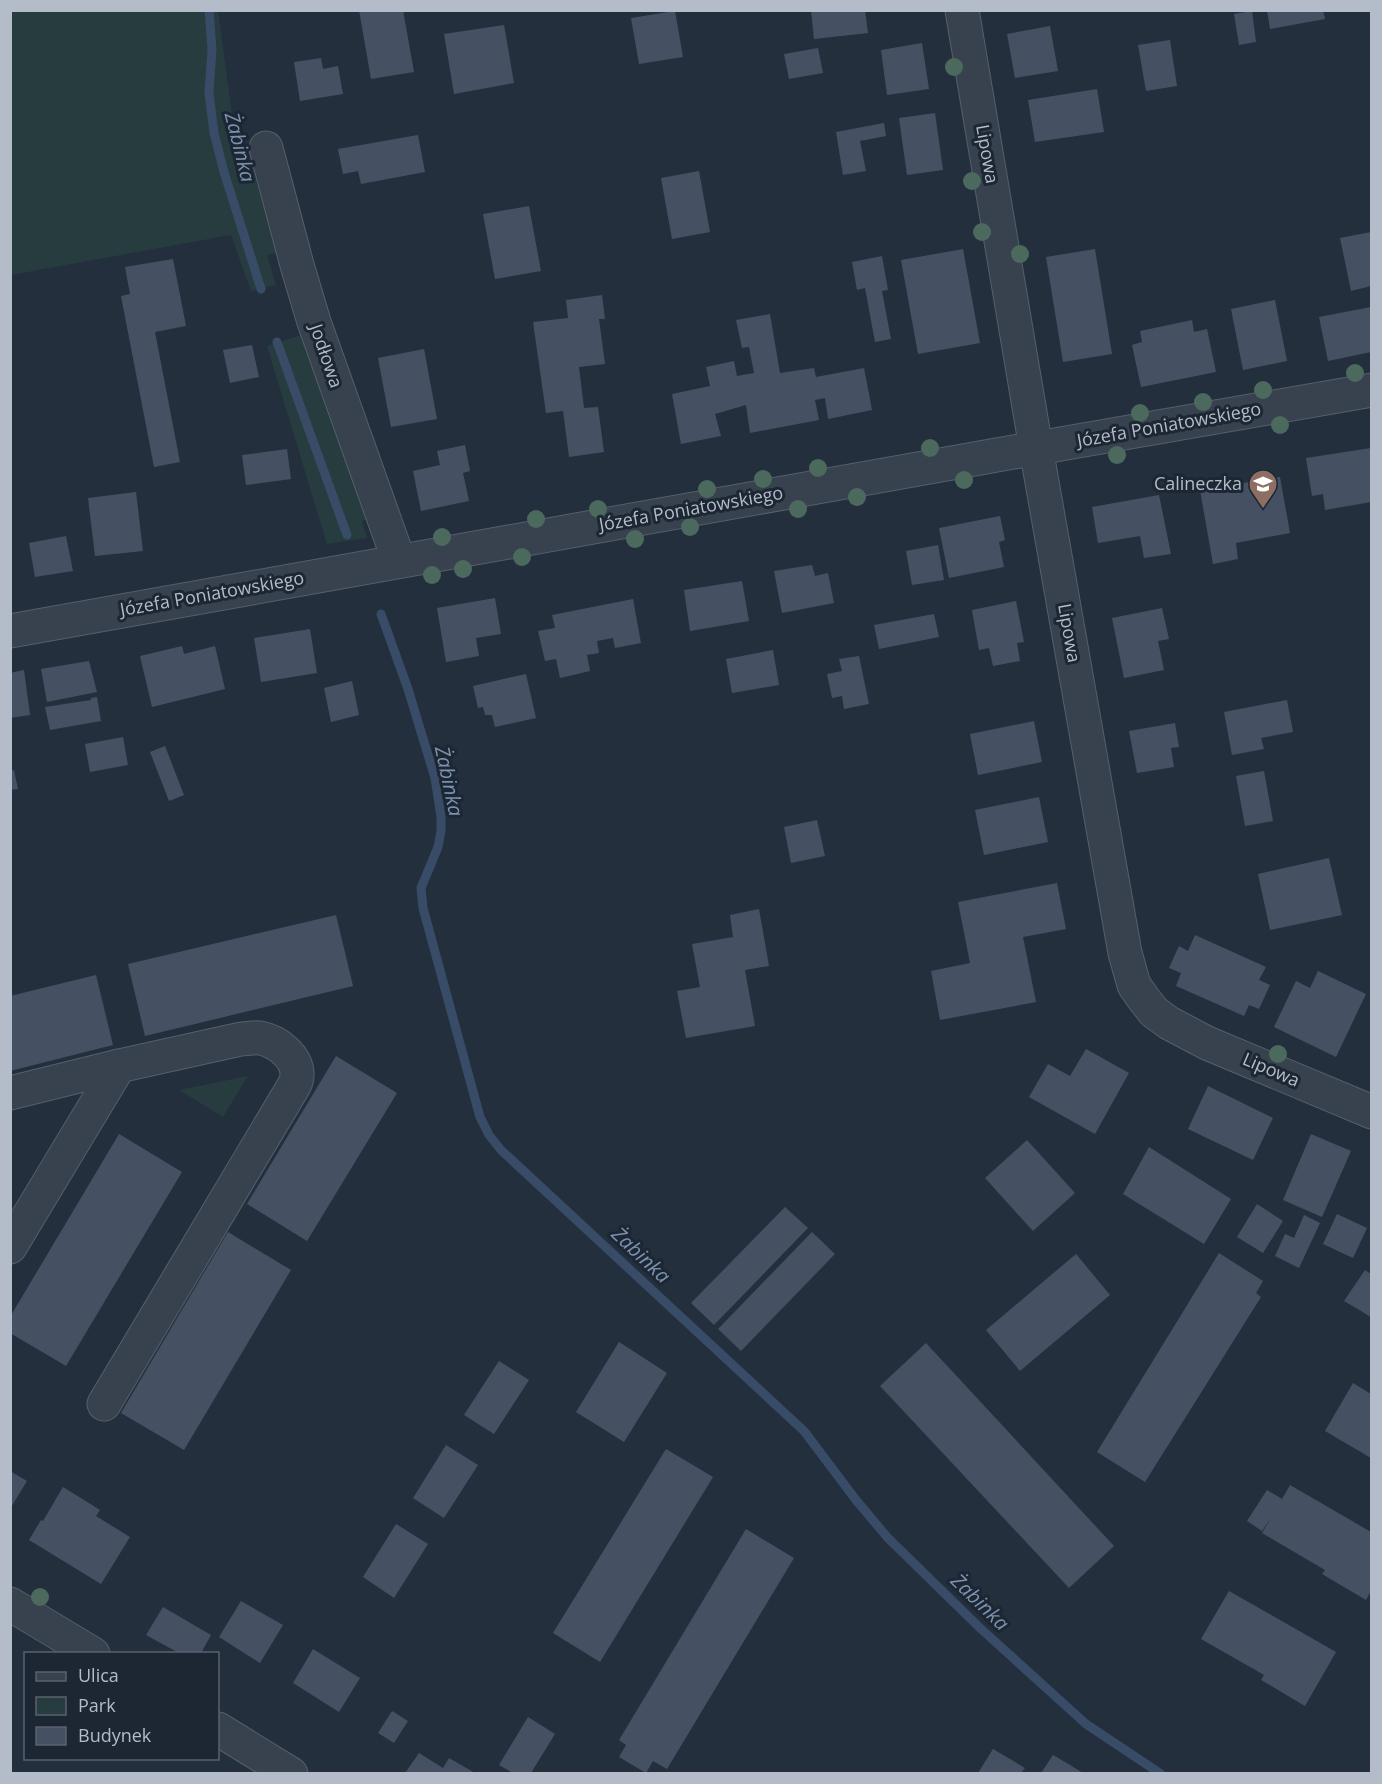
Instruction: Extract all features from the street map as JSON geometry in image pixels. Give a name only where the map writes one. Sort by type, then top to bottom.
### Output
[{"type":"street","name":"Lipowa","points":[[962,10],[1125,953],[1134,985],[1154,1012],[1186,1033],[1371,1112]]},
{"type":"street","name":"Jodłowa","points":[[266,148],[314,322],[399,561]]},
{"type":"street","name":"Józefa Poniatowskiego","points":[[10,631],[1371,390]]},
{"type":"street","points":[[14,1098],[119,1066],[241,1039],[258,1038],[274,1042],[286,1051],[295,1063],[298,1077],[292,1089],[104,1404]]},
{"type":"street","points":[[10,1247],[119,1066]]},
{"type":"street","points":[[10,1604],[91,1652]]},
{"type":"street","points":[[219,1730],[291,1773]]},
{"type":"green space","points":[[11,11],[218,11],[237,151],[259,146],[279,252],[267,255],[276,285],[251,291],[231,235],[11,275]]},
{"type":"green space","points":[[301,335],[369,519],[362,521],[367,538],[327,544],[267,346]]},
{"type":"green space","points":[[248,1076],[223,1117],[179,1090]]},
{"type":"building","points":[[359,10],[403,10],[414,72],[371,79]]},
{"type":"building","points":[[811,10],[865,10],[868,33],[814,39]]},
{"type":"building","points":[[1267,10],[1323,10],[1325,19],[1270,29]]},
{"type":"building","points":[[675,11],[683,57],[639,64],[631,18]]},
{"type":"building","points":[[1252,11],[1256,42],[1239,45],[1234,14]]},
{"type":"building","points":[[504,25],[514,83],[454,94],[444,34]]},
{"type":"building","points":[[1050,26],[1058,71],[1015,78],[1007,34]]},
{"type":"building","points":[[1170,40],[1177,86],[1146,91],[1138,45]]},
{"type":"building","points":[[922,43],[929,89],[887,95],[881,50]]},
{"type":"building","points":[[818,48],[823,73],[789,79],[784,54]]},
{"type":"building","points":[[321,58],[323,69],[338,66],[343,94],[300,101],[294,62]]},
{"type":"building","points":[[1097,89],[1104,132],[1035,142],[1028,100]]},
{"type":"building","points":[[935,113],[943,170],[907,175],[899,118]]},
{"type":"building","points":[[884,123],[886,136],[860,141],[866,171],[843,175],[836,132]]},
{"type":"building","points":[[418,135],[425,172],[361,184],[358,171],[343,174],[338,149]]},
{"type":"building","points":[[699,171],[710,232],[672,239],[661,178]]},
{"type":"building","points":[[529,206],[541,271],[495,279],[483,214]]},
{"type":"building","points":[[1371,232],[1371,286],[1351,291],[1340,238]]},
{"type":"building","points":[[963,249],[980,343],[918,354],[901,260]]},
{"type":"building","points":[[1095,249],[1112,354],[1063,362],[1046,257]]},
{"type":"building","points":[[882,256],[888,290],[882,291],[891,339],[875,342],[865,288],[857,290],[852,262]]},
{"type":"building","points":[[173,259],[186,326],[155,332],[180,462],[154,467],[121,296],[130,294],[125,267]]},
{"type":"building","points":[[602,295],[605,319],[599,319],[605,364],[579,367],[584,408],[598,407],[604,452],[569,457],[563,411],[546,413],[533,322],[568,318],[566,300]]},
{"type":"building","points":[[1275,300],[1287,361],[1243,370],[1231,309]]},
{"type":"building","points":[[1371,307],[1371,352],[1328,361],[1319,317]]},
{"type":"building","points":[[770,314],[780,373],[814,368],[816,377],[864,368],[872,410],[828,419],[825,398],[815,400],[819,420],[750,433],[746,405],[715,414],[721,436],[681,444],[672,394],[710,386],[706,367],[734,361],[737,376],[754,373],[749,347],[742,348],[736,320]]},
{"type":"building","points":[[1192,320],[1194,332],[1207,329],[1216,372],[1141,387],[1132,345],[1142,342],[1140,331]]},
{"type":"building","points":[[252,345],[259,377],[230,383],[223,350]]},
{"type":"building","points":[[424,349],[437,419],[391,427],[378,358]]},
{"type":"building","points":[[465,445],[470,471],[463,473],[469,501],[421,511],[413,471],[440,465],[437,451]]},
{"type":"building","points":[[1371,448],[1371,502],[1325,510],[1323,494],[1312,496],[1306,458]]},
{"type":"building","points":[[287,449],[291,479],[246,485],[242,455]]},
{"type":"building","points":[[1280,477],[1290,533],[1236,543],[1238,559],[1213,564],[1200,490]]},
{"type":"building","points":[[136,492],[143,551],[95,556],[88,498]]},
{"type":"building","points":[[1159,495],[1171,554],[1144,558],[1140,536],[1098,543],[1092,507]]},
{"type":"building","points":[[1000,516],[1005,540],[999,542],[1004,567],[949,578],[939,528]]},
{"type":"building","points":[[66,536],[73,571],[35,577],[29,543]]},
{"type":"building","points":[[938,545],[944,580],[912,585],[906,551]]},
{"type":"building","points":[[812,565],[815,576],[828,573],[834,603],[782,613],[774,571]]},
{"type":"building","points":[[742,581],[749,621],[690,631],[684,590]]},
{"type":"building","points":[[495,598],[501,634],[476,638],[479,656],[446,662],[437,608]]},
{"type":"building","points":[[633,599],[641,643],[615,648],[613,638],[597,641],[599,653],[587,655],[590,671],[560,678],[556,659],[545,661],[538,631],[555,628],[552,615]]},
{"type":"building","points":[[1016,601],[1024,642],[1017,643],[1020,661],[993,666],[989,648],[979,650],[972,610]]},
{"type":"building","points":[[1162,608],[1169,639],[1158,641],[1164,670],[1124,678],[1112,618]]},
{"type":"building","points":[[934,614],[939,637],[879,649],[874,625]]},
{"type":"building","points":[[310,629],[317,673],[261,682],[254,638]]},
{"type":"building","points":[[182,646],[184,654],[215,646],[225,689],[152,707],[140,656]]},
{"type":"building","points":[[773,650],[779,685],[732,693],[726,659]]},
{"type":"building","points":[[859,656],[869,704],[844,709],[842,696],[832,698],[827,674],[842,671],[839,659]]},
{"type":"building","points":[[89,661],[97,692],[47,702],[41,669]]},
{"type":"building","points":[[24,670],[30,715],[10,718],[10,673]]},
{"type":"building","points":[[526,674],[536,718],[495,727],[492,715],[485,715],[483,707],[478,708],[473,686]]},
{"type":"building","points":[[352,681],[359,715],[331,722],[324,688]]},
{"type":"building","points":[[97,697],[101,721],[50,730],[45,707],[91,700]]},
{"type":"building","points":[[1287,700],[1293,732],[1261,738],[1264,749],[1232,755],[1224,712]]},
{"type":"building","points":[[1034,721],[1042,762],[978,775],[970,734]]},
{"type":"building","points":[[1175,723],[1179,747],[1171,748],[1174,767],[1137,773],[1129,731]]},
{"type":"building","points":[[123,737],[128,765],[90,772],[85,744]]},
{"type":"building","points":[[165,746],[184,795],[169,801],[150,752]]},
{"type":"building","points":[[14,770],[18,789],[10,790],[10,771]]},
{"type":"building","points":[[1264,771],[1273,821],[1245,826],[1236,776]]},
{"type":"building","points":[[1039,797],[1048,842],[984,855],[975,810]]},
{"type":"building","points":[[817,820],[825,856],[791,863],[784,827]]},
{"type":"building","points":[[1329,858],[1342,915],[1270,930],[1258,874]]},
{"type":"building","points":[[1057,883],[1066,929],[1023,937],[1036,1002],[940,1020],[931,971],[970,963],[958,902]]},
{"type":"building","points":[[759,909],[769,966],[745,970],[755,1026],[686,1038],[677,991],[700,987],[692,944],[733,937],[730,915]]},
{"type":"building","points":[[336,915],[353,986],[145,1036],[128,964]]},
{"type":"building","points":[[1195,935],[1266,967],[1259,980],[1270,985],[1259,1009],[1249,1005],[1244,1016],[1176,986],[1181,973],[1169,968],[1179,946],[1188,951]]},
{"type":"building","points":[[1318,971],[1366,994],[1336,1057],[1274,1027],[1296,981],[1310,988]]},
{"type":"building","points":[[96,975],[113,1045],[10,1071],[10,996]]},
{"type":"building","points":[[1086,1049],[1129,1073],[1095,1134],[1029,1097],[1048,1064],[1070,1076]]},
{"type":"building","points":[[336,1056],[397,1093],[307,1241],[247,1204]]},
{"type":"building","points":[[1208,1086],[1273,1118],[1253,1160],[1188,1129]]},
{"type":"building","points":[[119,1134],[182,1172],[66,1366],[10,1333],[10,1317]]},
{"type":"building","points":[[1311,1134],[1351,1151],[1322,1217],[1283,1200]]},
{"type":"building","points":[[1027,1140],[1075,1193],[1033,1231],[985,1178]]},
{"type":"building","points":[[1149,1147],[1231,1199],[1204,1244],[1123,1194]]},
{"type":"building","points":[[1257,1204],[1283,1221],[1263,1253],[1237,1237]]},
{"type":"building","points":[[785,1207],[808,1228],[714,1325],[691,1303]]},
{"type":"building","points":[[1337,1214],[1367,1228],[1353,1258],[1323,1244]]},
{"type":"building","points":[[1304,1215],[1320,1223],[1299,1268],[1275,1256],[1285,1234],[1294,1238]]},
{"type":"building","points":[[228,1232],[291,1270],[184,1450],[121,1413]]},
{"type":"building","points":[[812,1232],[835,1254],[741,1351],[718,1329]]},
{"type":"building","points":[[1219,1253],[1263,1281],[1256,1293],[1261,1297],[1145,1482],[1097,1452]]},
{"type":"building","points":[[1076,1254],[1110,1295],[1020,1371],[986,1330]]},
{"type":"building","points":[[1365,1270],[1371,1274],[1371,1317],[1344,1301]]},
{"type":"building","points":[[619,1342],[667,1373],[624,1442],[576,1412]]},
{"type":"building","points":[[926,1343],[1114,1546],[1069,1588],[880,1386]]},
{"type":"building","points":[[499,1361],[529,1380],[494,1434],[464,1415]]},
{"type":"building","points":[[1353,1383],[1371,1394],[1371,1458],[1325,1431]]},
{"type":"building","points":[[446,1445],[478,1465],[444,1518],[413,1498]]},
{"type":"building","points":[[666,1449],[713,1477],[600,1662],[553,1633]]},
{"type":"building","points":[[10,1471],[27,1481],[10,1509]]},
{"type":"building","points":[[1290,1485],[1371,1532],[1371,1591],[1366,1600],[1322,1574],[1325,1570],[1262,1533],[1271,1518],[1262,1531],[1247,1521],[1267,1490],[1282,1499]]},
{"type":"building","points":[[63,1487],[100,1510],[96,1516],[130,1537],[101,1584],[29,1540]]},
{"type":"building","points":[[396,1524],[428,1544],[394,1598],[363,1577]]},
{"type":"building","points":[[746,1529],[794,1558],[667,1769],[653,1761],[646,1773],[619,1757],[626,1745],[619,1740]]},
{"type":"building","points":[[1229,1591],[1336,1652],[1305,1706],[1261,1680],[1264,1675],[1201,1639]]},
{"type":"building","points":[[241,1601],[283,1625],[260,1663],[219,1637]]},
{"type":"building","points":[[163,1607],[211,1635],[202,1652],[177,1652],[146,1635]]},
{"type":"building","points":[[313,1649],[360,1678],[339,1712],[293,1683]]},
{"type":"building","points":[[392,1711],[408,1721],[394,1743],[378,1733]]},
{"type":"building","points":[[528,1717],[555,1734],[531,1773],[513,1773],[499,1765]]},
{"type":"building","points":[[993,1749],[1025,1768],[1021,1773],[978,1773]]},
{"type":"building","points":[[419,1753],[443,1768],[449,1758],[475,1773],[405,1773]]},
{"type":"building","points":[[1053,1755],[1070,1765],[1083,1773],[1041,1773]]},
{"type":"waterway","name":"Żabinka","points":[[209,10],[212,50],[209,93],[214,133],[261,289]]},
{"type":"waterway","name":"Żabinka","points":[[277,342],[347,535]]},
{"type":"waterway","name":"Żabinka","points":[[381,614],[408,689],[435,778],[441,831],[438,847],[421,888],[423,908],[480,1117],[489,1135],[501,1150],[804,1431],[888,1538],[980,1628],[1086,1724],[1161,1774]]},
{"type":"place","name":"Calineczka","points":[[1263,510]]}]
